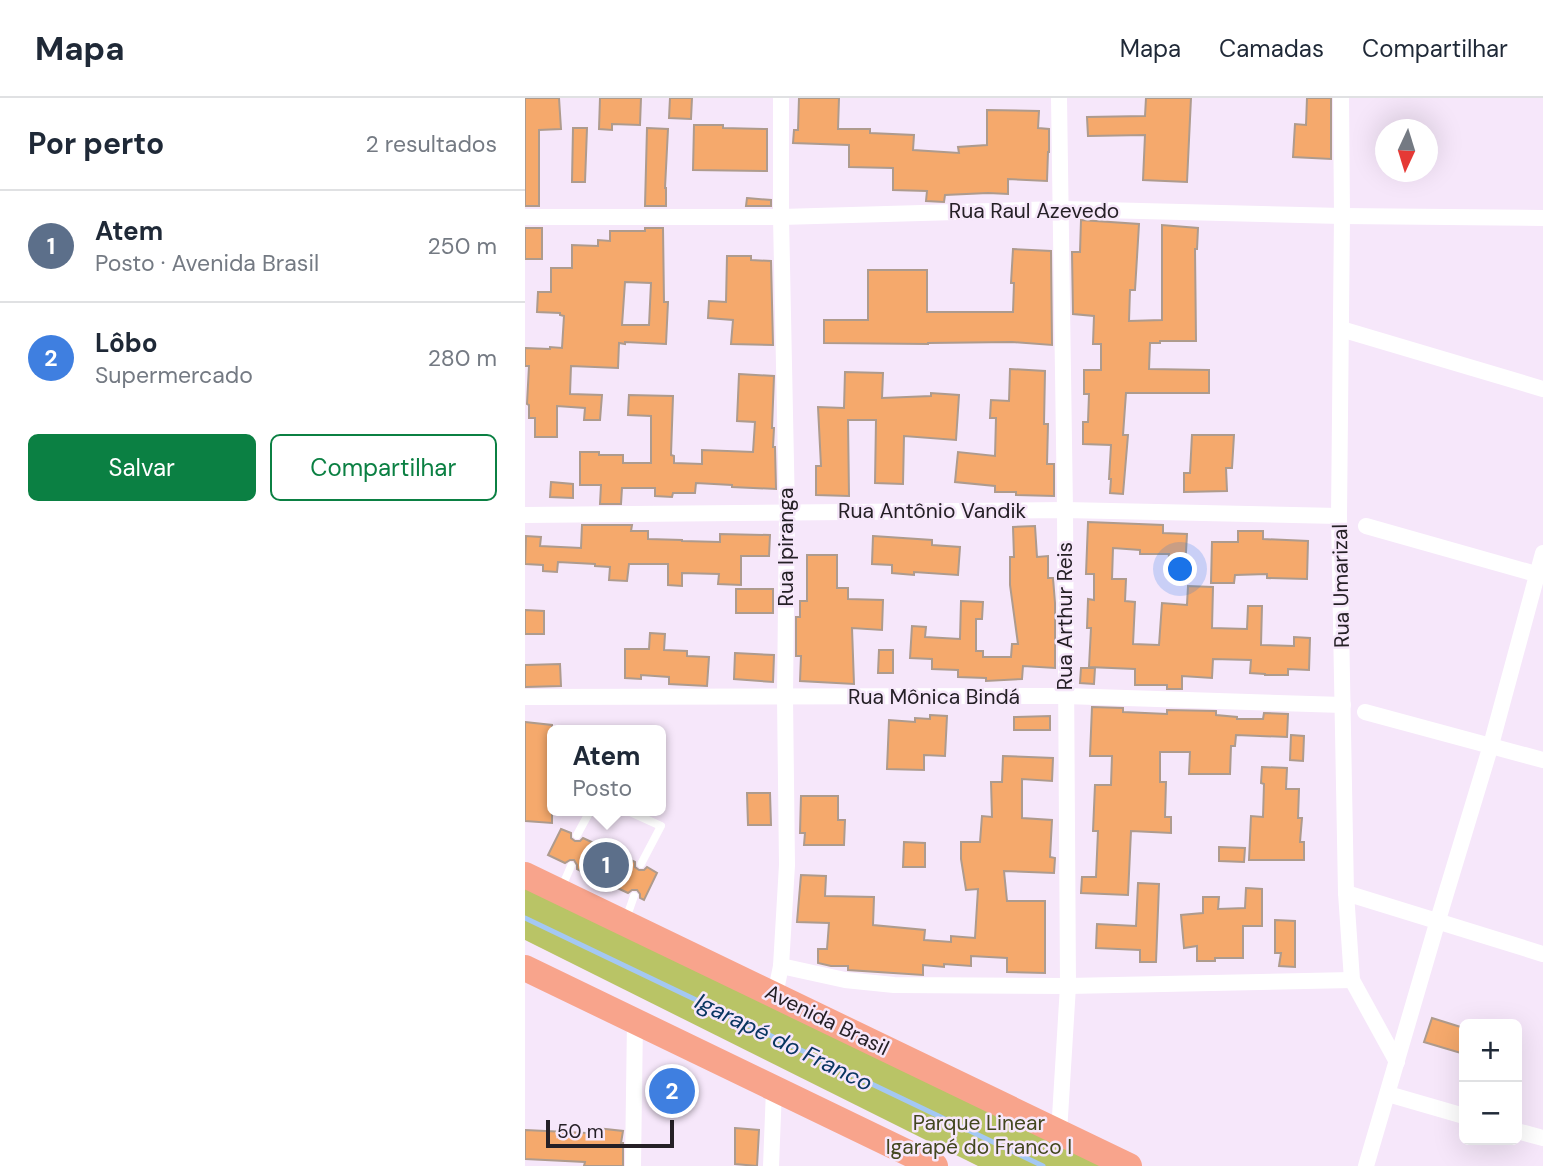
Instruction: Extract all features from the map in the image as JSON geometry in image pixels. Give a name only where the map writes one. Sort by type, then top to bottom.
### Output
[{"type":"highway","name":"Avenida Brasil","points":[[525,875],[1129,1166]]},
{"type":"highway","points":[[525,968],[774,1089],[902,1158],[935,1166]]},
{"type":"street","name":"Rua Ipiranga","points":[[775,995],[781,966],[787,865],[787,512],[781,98]]},
{"type":"street","name":"Rua Arthur Reis","points":[[1059,98],[1068,985],[1059,1133]]},
{"type":"street","name":"Rua Umarizal","points":[[1341,98],[1339,516],[1346,893],[1352,980],[1397,1062]]},
{"type":"street","name":"Rua Raul Azevedo","points":[[525,217],[781,217],[1061,209],[1543,218]]},
{"type":"street","points":[[1341,329],[1543,389]]},
{"type":"street","name":"Rua Antônio Vandik","points":[[525,515],[1065,510],[1339,516]]},
{"type":"street","points":[[1366,526],[1540,575]]},
{"type":"street","points":[[1366,1166],[1491,745],[1540,575],[1543,553]]},
{"type":"street","name":"Rua Mônica Bindá","points":[[525,697],[1065,696],[1343,705]]},
{"type":"street","points":[[1365,712],[1543,760]]},
{"type":"street","points":[[1346,893],[1543,954]]},
{"type":"street","points":[[781,966],[845,980],[894,985],[1352,980]]},
{"type":"street","points":[[632,1166],[635,1020]]},
{"type":"street","points":[[771,1166],[774,1089]]},
{"type":"street","points":[[1388,1094],[1459,1115]]},
{"type":"street","points":[[1522,1132],[1543,1138]]},
{"type":"lane","points":[[577,835],[587,816]]},
{"type":"lane","points":[[639,816],[661,826],[641,864]]},
{"type":"lane","points":[[559,892],[571,866]]},
{"type":"lane","points":[[625,922],[634,896]]},
{"type":"green space","name":"Parque Linear Igarapé do Franco I","points":[[525,879],[1108,1166],[978,1166],[525,940]]},
{"type":"building","points":[[525,98],[559,98],[561,129],[539,130],[539,206],[525,206]]},
{"type":"building","points":[[600,98],[641,98],[640,125],[612,124],[612,130],[599,129]]},
{"type":"building","points":[[670,98],[692,98],[691,119],[669,118]]},
{"type":"building","points":[[799,98],[839,98],[838,129],[870,129],[870,133],[914,135],[913,150],[959,153],[958,147],[987,145],[987,110],[1039,111],[1038,128],[1049,129],[1047,181],[1008,179],[1008,194],[945,195],[944,202],[926,201],[927,191],[893,190],[893,168],[849,167],[849,145],[793,143],[794,130],[798,130]]},
{"type":"building","points":[[1146,98],[1191,98],[1187,182],[1143,180],[1145,135],[1088,136],[1087,117],[1145,116]]},
{"type":"building","points":[[1307,98],[1331,98],[1331,159],[1293,157],[1295,124],[1306,125]]},
{"type":"building","points":[[694,125],[767,129],[767,171],[693,170]]},
{"type":"building","points":[[573,128],[587,128],[585,182],[572,182]]},
{"type":"building","points":[[647,128],[668,129],[666,206],[645,206]]},
{"type":"building","points":[[747,198],[771,200],[771,206],[746,206]]},
{"type":"building","points":[[1081,220],[1139,224],[1135,290],[1130,290],[1129,321],[1162,320],[1162,225],[1198,228],[1195,249],[1196,341],[1150,343],[1149,369],[1209,370],[1209,393],[1126,393],[1123,435],[1128,435],[1123,494],[1110,493],[1111,445],[1083,444],[1083,422],[1088,422],[1089,394],[1084,394],[1084,370],[1101,370],[1101,344],[1093,344],[1094,316],[1073,314],[1072,252],[1080,252]]},
{"type":"building","points":[[525,228],[542,228],[542,259],[525,259]]},
{"type":"building","points":[[645,228],[663,228],[664,302],[668,302],[666,344],[619,343],[618,368],[571,366],[570,394],[602,395],[600,420],[584,420],[585,408],[557,406],[557,437],[535,437],[535,418],[529,418],[527,404],[529,366],[525,366],[525,348],[562,348],[564,316],[560,313],[537,312],[538,292],[551,292],[551,268],[572,268],[572,245],[598,246],[598,240],[610,241],[610,231],[645,231]],"holes":[[[625,282],[651,283],[649,325],[622,325]]]},
{"type":"building","points":[[1013,249],[1051,251],[1052,345],[1012,342],[824,343],[824,320],[868,320],[868,270],[927,270],[927,312],[1013,312]]},
{"type":"building","points":[[727,256],[751,256],[751,260],[771,261],[773,345],[731,344],[733,320],[708,318],[709,301],[726,302]]},
{"type":"building","points":[[1010,369],[1045,371],[1044,424],[1048,424],[1047,464],[1054,464],[1054,496],[1016,495],[1016,492],[995,492],[995,486],[955,482],[958,452],[995,456],[996,418],[990,418],[991,400],[1009,401]]},
{"type":"building","points":[[845,372],[883,373],[882,398],[931,396],[931,393],[959,395],[956,440],[904,436],[903,484],[875,483],[876,420],[848,420],[849,496],[816,495],[816,466],[821,466],[818,407],[844,408]]},
{"type":"building","points":[[739,374],[774,376],[772,428],[776,489],[696,483],[695,493],[673,493],[672,497],[655,496],[655,488],[622,488],[621,504],[600,504],[601,485],[580,485],[580,452],[623,455],[623,463],[651,463],[651,416],[628,415],[629,395],[673,396],[671,455],[674,456],[674,463],[702,464],[702,450],[753,452],[755,422],[737,421]]},
{"type":"building","points":[[1192,435],[1234,435],[1232,468],[1226,468],[1227,491],[1184,492],[1184,473],[1190,473]]},
{"type":"building","points":[[551,482],[573,484],[573,498],[550,497]]},
{"type":"building","points":[[1088,522],[1163,525],[1163,533],[1187,534],[1185,570],[1168,569],[1169,554],[1140,554],[1140,550],[1113,548],[1112,579],[1126,579],[1125,601],[1135,602],[1133,644],[1159,645],[1162,603],[1187,605],[1188,586],[1213,587],[1212,628],[1247,629],[1248,606],[1262,606],[1261,645],[1294,646],[1294,637],[1310,638],[1309,670],[1288,669],[1288,675],[1265,675],[1250,673],[1251,660],[1213,659],[1212,678],[1182,676],[1182,689],[1167,689],[1167,685],[1135,685],[1135,669],[1089,667],[1091,628],[1087,628],[1088,599],[1094,600],[1094,574],[1086,574]]},
{"type":"building","points":[[582,525],[632,525],[631,531],[648,531],[648,539],[682,541],[720,542],[720,534],[770,535],[769,556],[741,556],[741,585],[718,584],[719,574],[682,573],[682,586],[668,585],[668,564],[629,564],[627,581],[609,580],[610,567],[595,564],[558,562],[557,572],[543,571],[543,565],[525,564],[526,536],[541,537],[540,546],[581,548]]},
{"type":"building","points":[[1035,526],[1037,557],[1048,556],[1048,578],[1053,578],[1055,668],[1023,666],[1022,679],[986,681],[986,678],[958,677],[958,670],[932,669],[932,659],[910,658],[912,626],[926,627],[925,637],[960,639],[961,601],[983,602],[982,619],[976,619],[976,651],[983,651],[983,657],[1011,657],[1012,644],[1018,644],[1010,585],[1010,557],[1014,557],[1013,527]]},
{"type":"building","points":[[1238,531],[1263,531],[1263,539],[1308,541],[1307,579],[1267,578],[1267,574],[1235,575],[1234,583],[1211,583],[1212,542],[1238,542]]},
{"type":"building","points":[[873,536],[932,540],[932,545],[960,547],[958,575],[892,573],[892,565],[872,564]]},
{"type":"building","points":[[807,555],[837,555],[837,588],[848,588],[848,599],[883,600],[882,630],[852,628],[854,684],[800,681],[801,656],[796,656],[796,617],[800,617],[800,601],[807,601]]},
{"type":"building","points":[[736,589],[773,589],[773,613],[736,613]]},
{"type":"building","points":[[525,610],[544,611],[544,634],[525,634]]},
{"type":"building","points":[[650,633],[665,634],[664,650],[687,651],[687,656],[709,657],[707,686],[669,684],[669,677],[641,675],[641,679],[625,678],[625,649],[649,649]]},
{"type":"building","points":[[879,650],[893,650],[893,673],[878,673]]},
{"type":"building","points":[[735,653],[774,655],[773,682],[734,679]]},
{"type":"building","points":[[560,664],[561,686],[525,687],[525,665]]},
{"type":"building","points":[[1081,668],[1095,668],[1094,684],[1080,683]]},
{"type":"building","points":[[1092,707],[1167,714],[1167,710],[1216,711],[1216,715],[1237,719],[1263,719],[1264,713],[1288,714],[1287,737],[1236,735],[1235,746],[1231,746],[1230,774],[1189,774],[1190,752],[1160,752],[1160,782],[1166,782],[1165,817],[1171,817],[1171,833],[1131,831],[1128,895],[1081,893],[1082,877],[1096,877],[1098,831],[1093,831],[1095,785],[1111,785],[1112,756],[1090,756]]},
{"type":"building","points":[[930,715],[947,716],[945,756],[924,755],[924,770],[887,769],[889,720],[915,722],[915,718],[930,719]]},
{"type":"building","points":[[1050,716],[1050,730],[1014,730],[1014,717]]},
{"type":"building","points":[[525,722],[552,725],[547,725],[547,816],[552,816],[552,823],[525,821]]},
{"type":"building","points":[[1291,735],[1304,736],[1303,761],[1290,760]]},
{"type":"building","points":[[1003,756],[1053,758],[1052,781],[1022,779],[1022,818],[1052,820],[1050,857],[1055,858],[1054,873],[1004,871],[1007,901],[1045,901],[1045,973],[1007,972],[1007,958],[971,956],[971,966],[923,965],[923,975],[848,970],[848,966],[818,963],[818,949],[827,949],[829,923],[797,922],[801,875],[826,876],[825,896],[874,897],[873,925],[925,930],[924,940],[951,942],[951,936],[975,938],[978,889],[966,890],[961,842],[980,842],[982,816],[992,817],[991,782],[1002,782]]},
{"type":"building","points":[[1262,767],[1287,768],[1286,789],[1299,789],[1298,818],[1302,818],[1300,842],[1304,842],[1304,860],[1249,860],[1251,816],[1263,817]]},
{"type":"building","points":[[747,793],[770,793],[771,825],[748,825]]},
{"type":"building","points":[[801,796],[838,796],[838,820],[845,820],[844,845],[804,845],[805,833],[800,833]]},
{"type":"building","points":[[561,829],[571,833],[571,838],[575,841],[583,838],[635,862],[635,867],[639,870],[647,867],[657,873],[644,900],[640,898],[637,890],[628,893],[577,869],[574,860],[565,863],[548,855]]},
{"type":"building","points":[[904,842],[925,843],[925,867],[903,867]]},
{"type":"building","points":[[1219,847],[1245,848],[1244,862],[1219,861]]},
{"type":"building","points":[[1138,883],[1159,884],[1156,962],[1140,962],[1140,950],[1096,948],[1097,924],[1136,926]]},
{"type":"building","points":[[1246,888],[1262,889],[1262,926],[1243,926],[1243,958],[1197,961],[1197,946],[1184,948],[1181,915],[1203,913],[1203,897],[1219,897],[1218,909],[1245,908]]},
{"type":"building","points":[[1275,920],[1295,921],[1295,967],[1279,966],[1281,953],[1275,953]]},
{"type":"building","points":[[1432,1018],[1459,1026],[1459,1052],[1424,1042]]},
{"type":"building","points":[[587,1127],[623,1131],[623,1166],[584,1166],[585,1162],[525,1159],[525,1130],[587,1133]]},
{"type":"building","points":[[735,1128],[759,1130],[757,1166],[735,1164]]},
{"type":"waterway","name":"Igarapé do Franco","points":[[525,918],[1043,1166]]},
{"type":"place","name":"Atem","points":[[606,865]]},
{"type":"place","name":"Lôbo","points":[[672,1091]]}]
